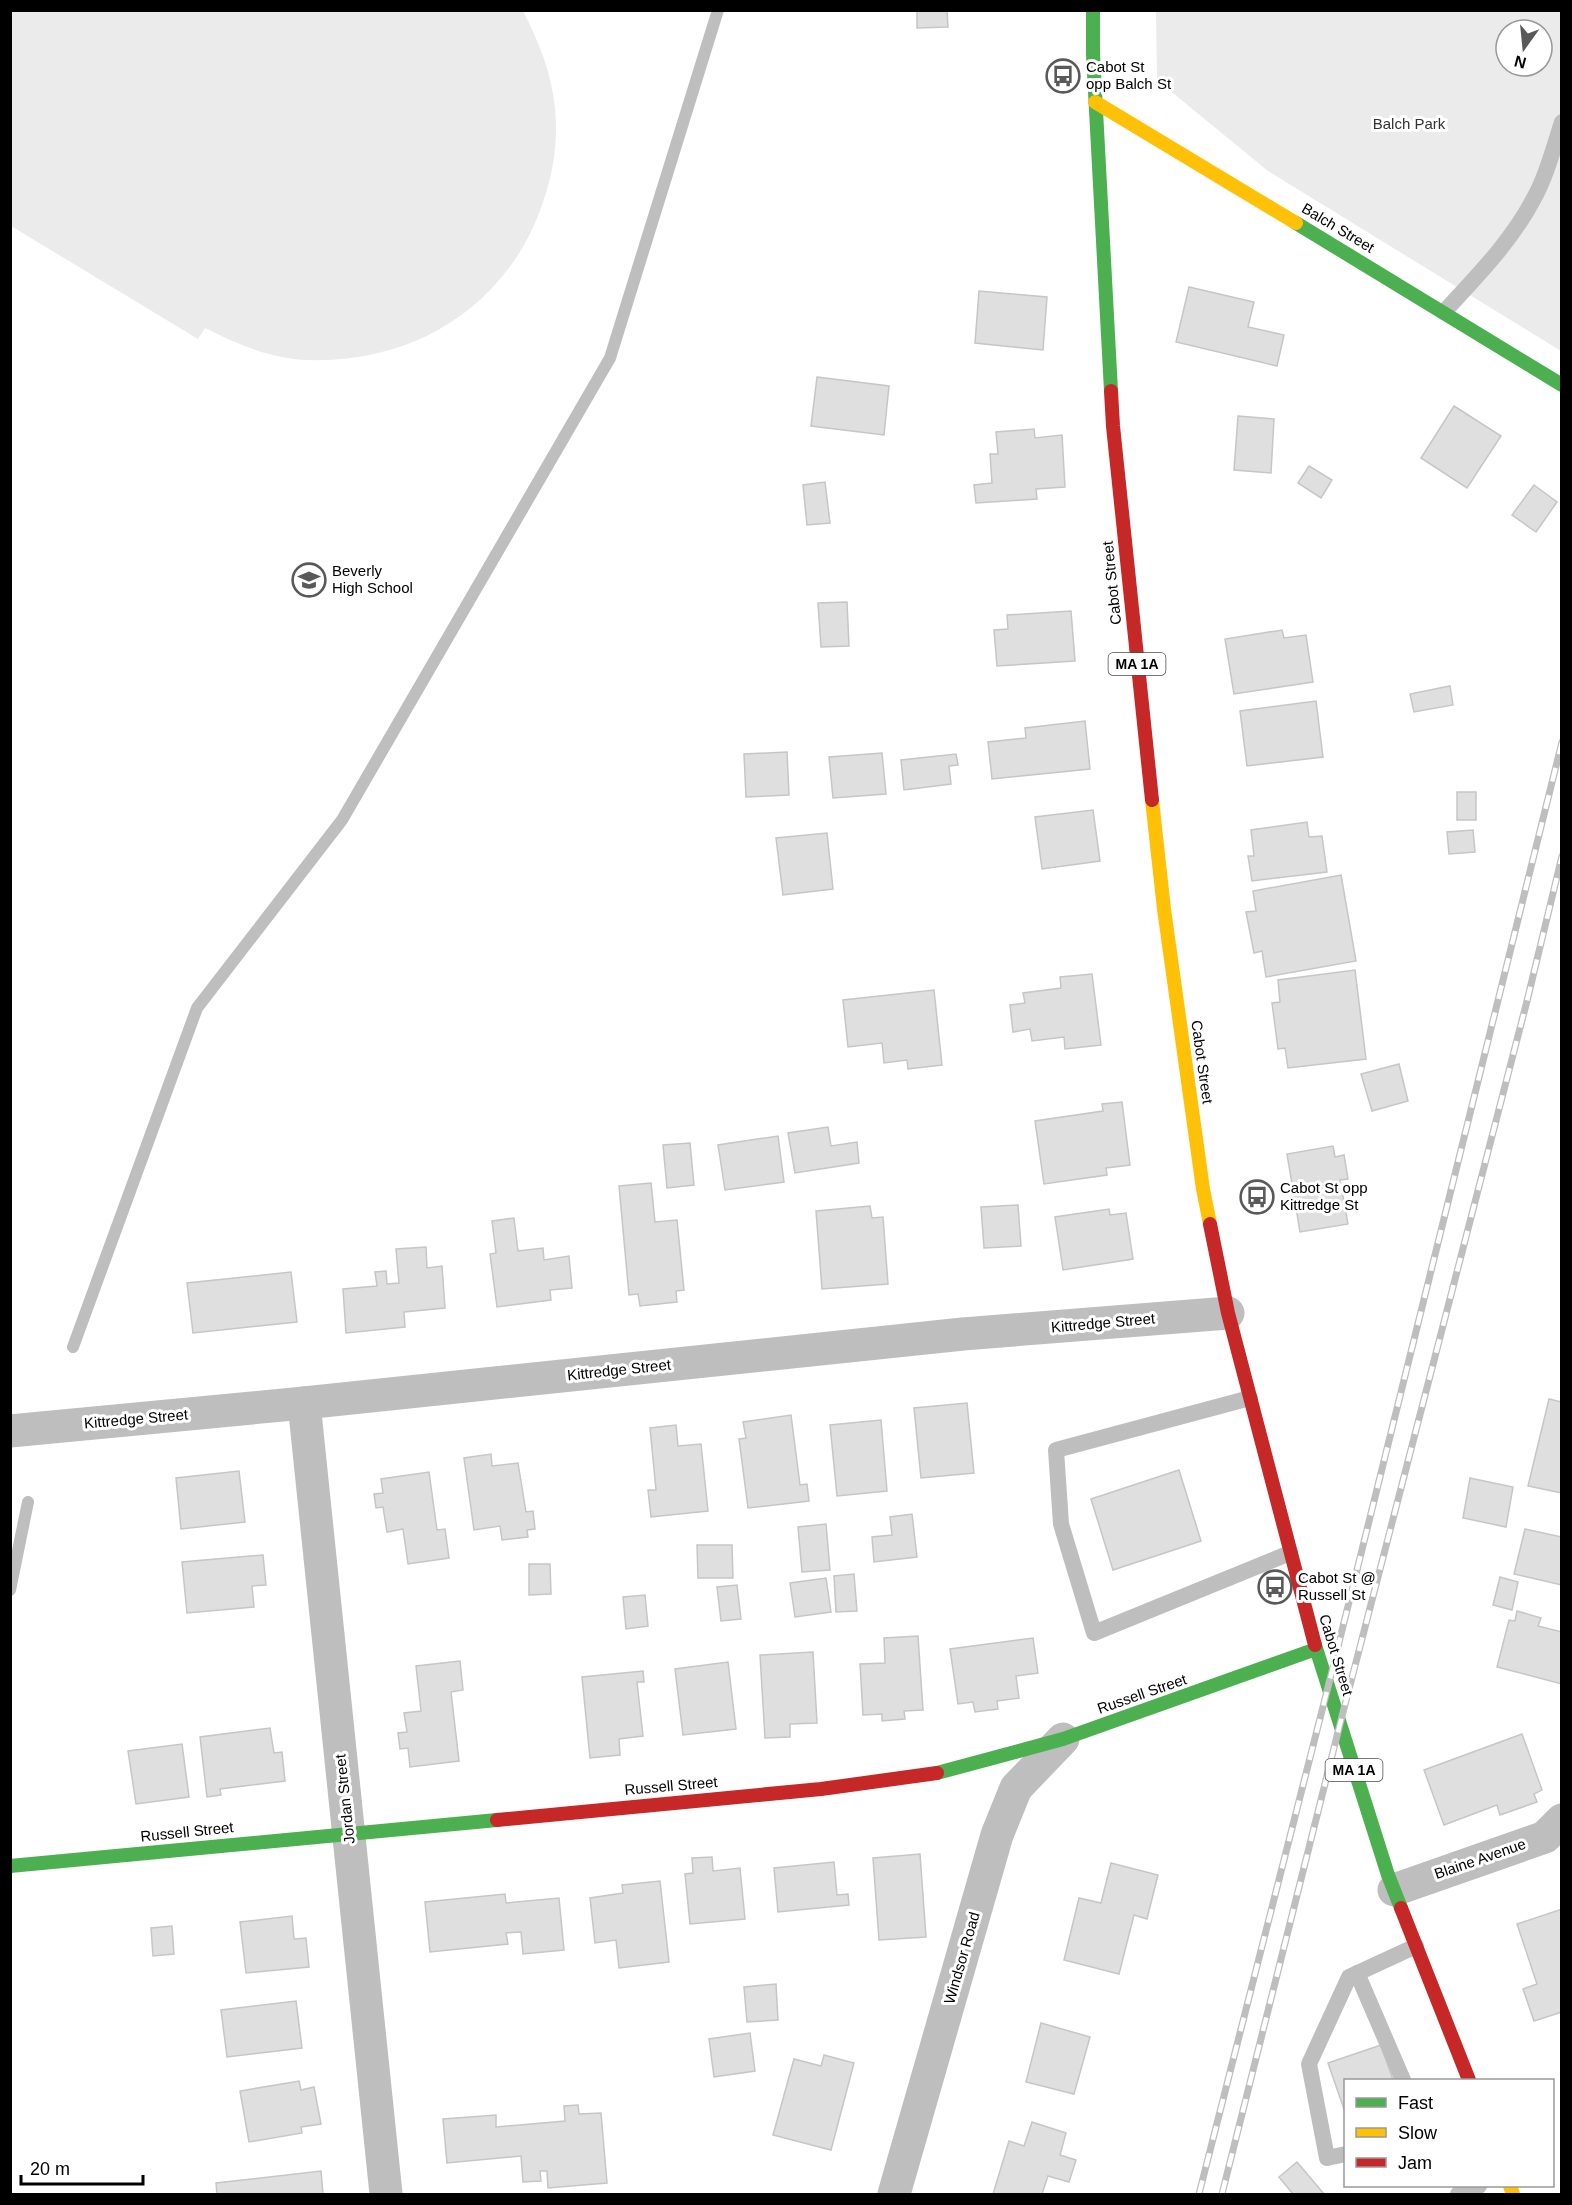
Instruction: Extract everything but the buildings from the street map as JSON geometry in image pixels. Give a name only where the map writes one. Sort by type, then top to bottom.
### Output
[{"type":"main road","name":"Cabot Street","points":[[1093,10],[1095,102],[1113,426],[1164,909],[1203,1188],[1228,1313],[1316,1649],[1394,1890],[1469,2079]]},
{"type":"main road","name":"Balch Street","points":[[1095,102],[1562,385]]},
{"type":"main road","name":"Russell Street","points":[[10,1866],[821,1790],[925,1776],[1063,1739],[1316,1649]]},
{"type":"street","name":"Kittredge Street","points":[[10,1431],[304,1403],[963,1334],[1228,1313]]},
{"type":"street","name":"Jordan Street","points":[[304,1403],[386,2194]]},
{"type":"street","name":"Windsor Road","points":[[894,2194],[997,1835],[1016,1788],[1063,1739]]},
{"type":"street","name":"Blaine Avenue","points":[[1394,1890],[1545,1837],[1562,1820]]},
{"type":"lane","points":[[1444,312],[1513,233],[1534,199],[1562,122]]},
{"type":"lane","points":[[1250,1398],[1056,1450],[1061,1524],[1094,1633],[1290,1553]]},
{"type":"lane","points":[[1344,2154],[1327,2158],[1309,2064],[1349,1977],[1416,1946]]},
{"type":"lane","points":[[1357,1973],[1403,2079]]},
{"type":"lane","points":[[1458,2194],[1476,2187]]},
{"type":"green space","points":[[10,11],[523,11],[544,58],[555,109],[554,154],[544,199],[529,236],[509,269],[484,297],[455,320],[422,338],[386,351],[348,358],[308,360],[268,354],[205,328],[198,339],[11,226]]},
{"type":"green space","name":"Balch Park","points":[[1156,11],[1561,11],[1561,351],[1268,171],[1157,80]]},
{"type":"waterway","points":[[73,1347],[197,1008],[342,820],[610,358],[718,10]]},
{"type":"waterway","points":[[10,1590],[28,1502]]},
{"type":"railway","points":[[1199,2194],[1328,1687],[1562,742]]},
{"type":"railway","points":[[1222,2194],[1562,856]]},
{"type":"traffic: fast","points":[[1093,10],[1093,54],[1111,391]]},
{"type":"traffic: fast","points":[[1296,223],[1562,385]]},
{"type":"traffic: fast","points":[[1315,1645],[1388,1875],[1401,1908]]},
{"type":"traffic: fast","points":[[937,1773],[1063,1739],[1316,1649]]},
{"type":"traffic: fast","points":[[10,1866],[497,1820]]},
{"type":"traffic: slow","points":[[1095,102],[1296,223]]},
{"type":"traffic: slow","points":[[1152,800],[1164,909],[1203,1189],[1210,1224]]},
{"type":"traffic: slow","points":[[1510,2187],[1513,2194]]},
{"type":"traffic: jam","points":[[1111,391],[1152,800]]},
{"type":"traffic: jam","points":[[1210,1224],[1228,1313],[1315,1645]]},
{"type":"traffic: jam","points":[[497,1820],[821,1789],[937,1773]]},
{"type":"traffic: jam","points":[[1401,1908],[1469,2079]]},
{"type":"place","name":"Cabot St opp Balch St","points":[[1063,76]]},
{"type":"place","name":"Beverly High School","points":[[309,580]]},
{"type":"place","name":"Cabot St opp Kittredge St","points":[[1257,1197]]},
{"type":"place","name":"Cabot St @ Russell St","points":[[1275,1587]]}]
